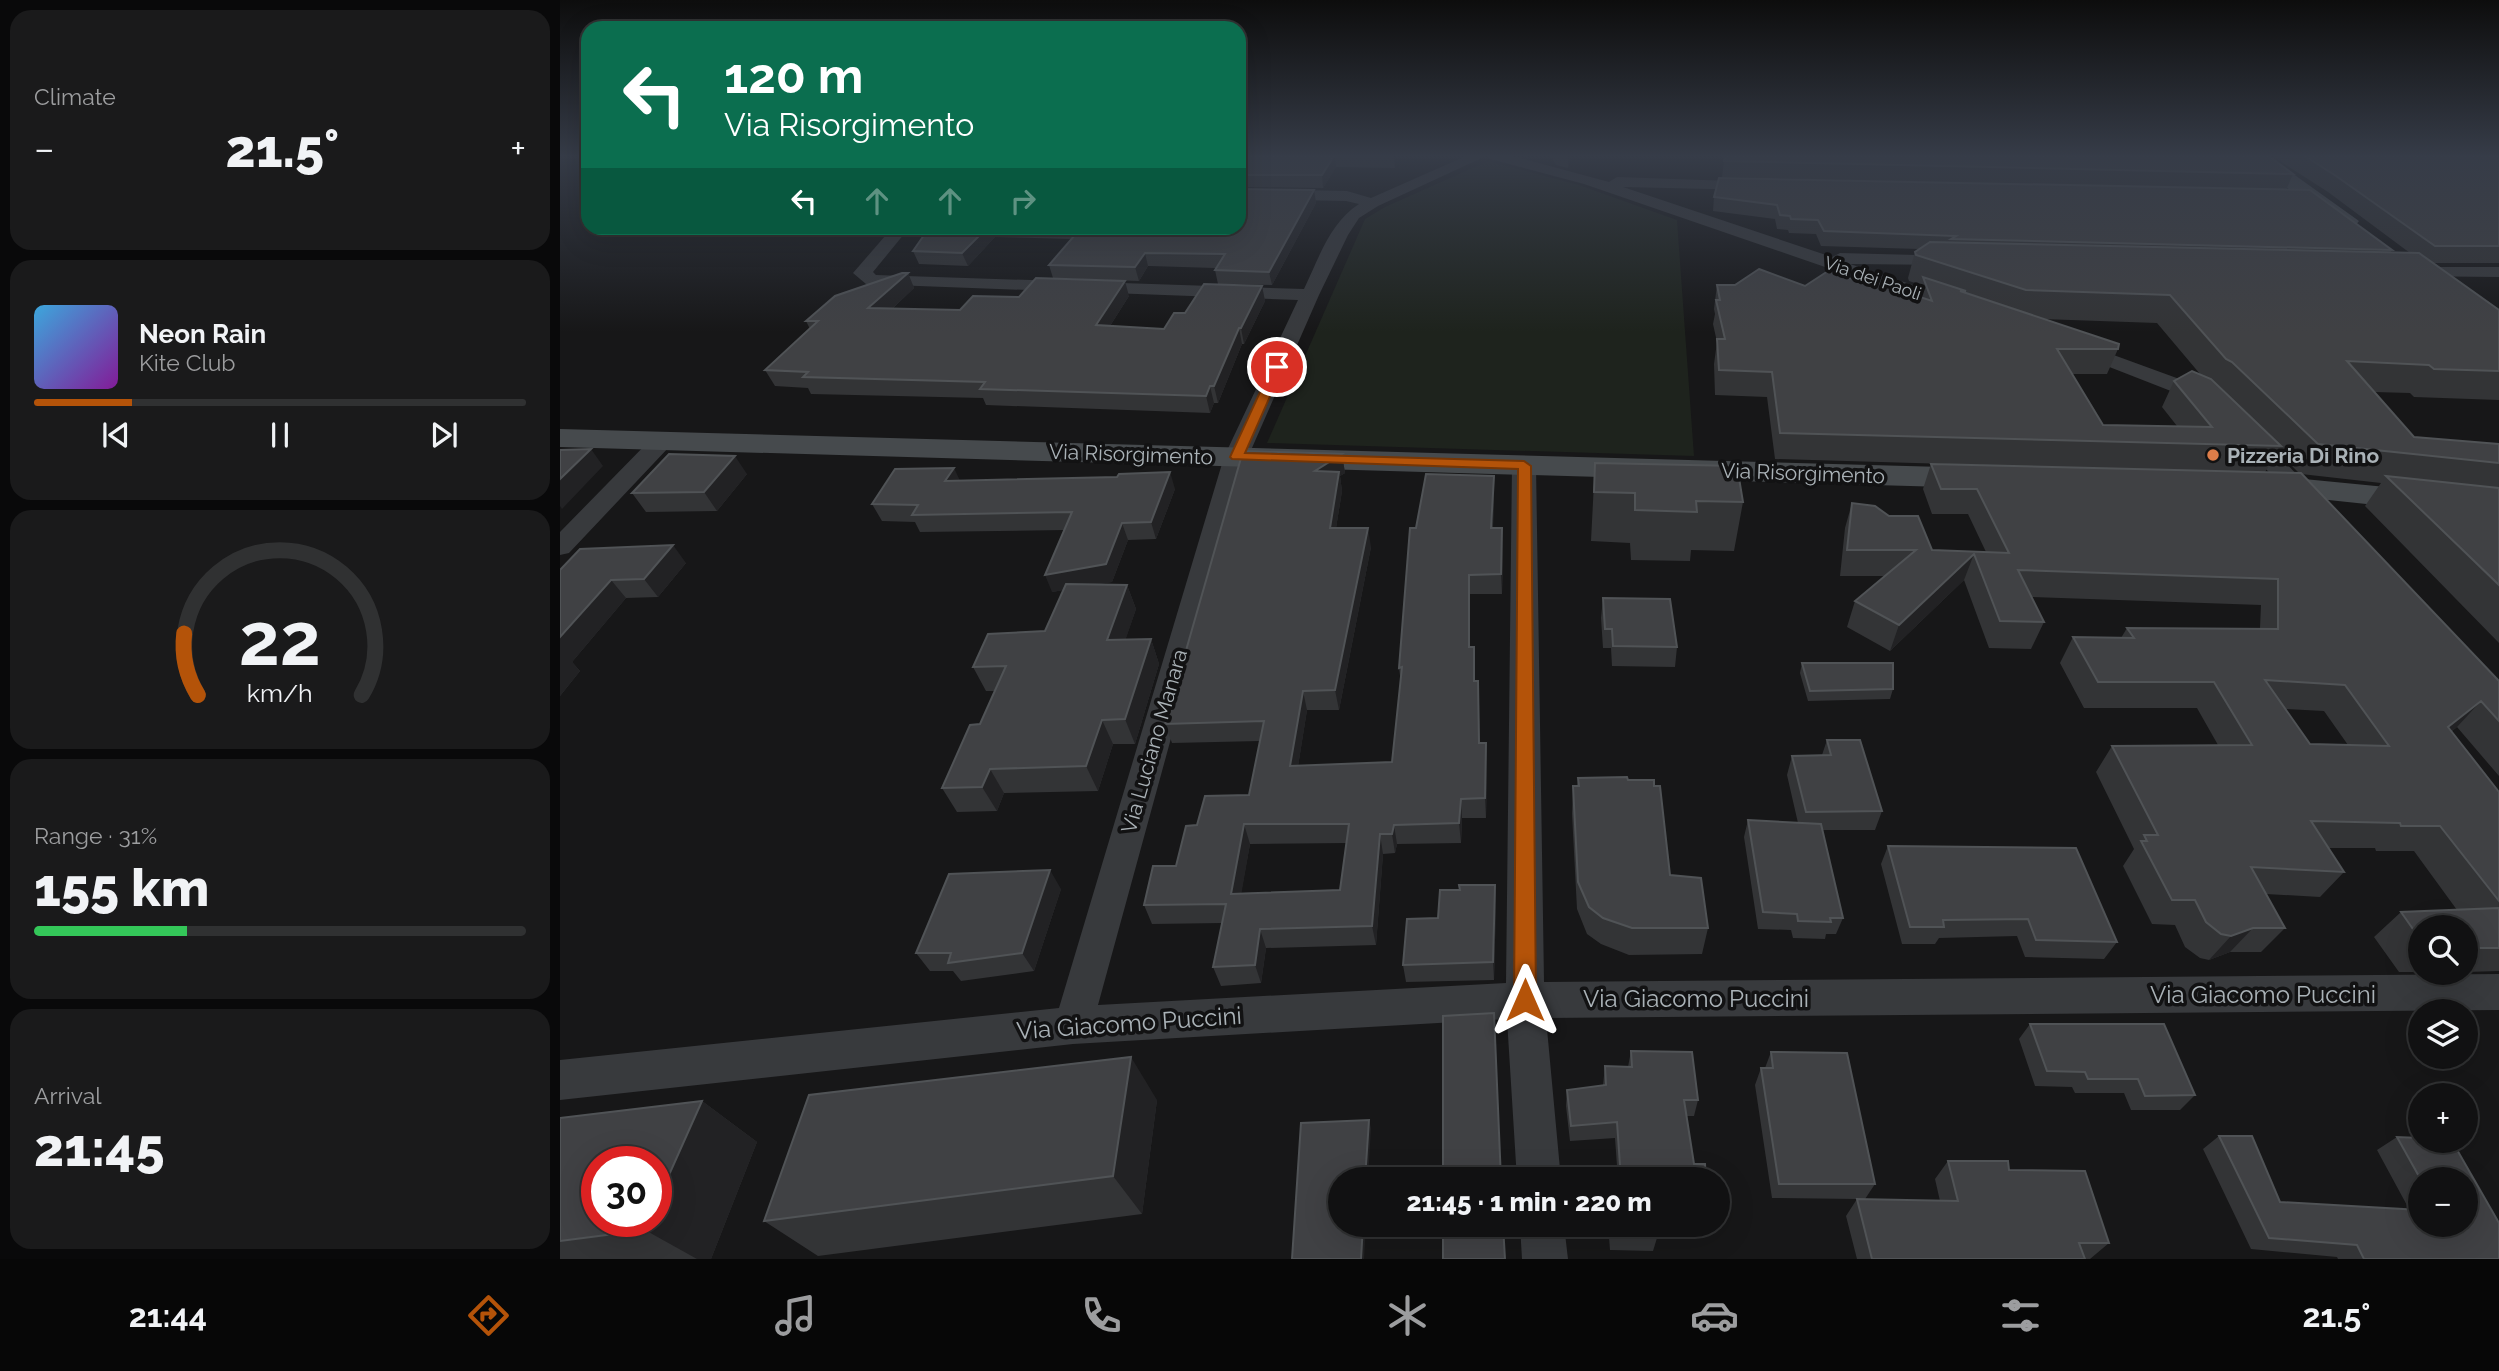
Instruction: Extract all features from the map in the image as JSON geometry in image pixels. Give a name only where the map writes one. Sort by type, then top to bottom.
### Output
[{"type":"street","name":"Via Luciano Manara","points":[[1073,1025],[1236,457],[1339,235],[1353,215]]},
{"type":"street","name":"Via dei Paoli","points":[[1688,215],[1977,313]]},
{"type":"street","points":[[2339,215],[2361,231]]},
{"type":"street","points":[[895,235],[862,274],[872,281],[1310,295]]},
{"type":"street","points":[[1810,257],[1971,261]]},
{"type":"street","points":[[2401,266],[2499,272]]},
{"type":"street","points":[[2401,266],[2448,296]]},
{"type":"street","points":[[2054,339],[2197,392],[2228,417],[2339,530]]},
{"type":"street","name":"Via Risorgimento","points":[[560,438],[2006,478]]},
{"type":"street","points":[[560,547],[662,440]]},
{"type":"street","points":[[1524,466],[1525,1000],[1538,1167]]},
{"type":"street","points":[[2240,485],[2295,486],[2499,508]]},
{"type":"street","name":"Via Giacomo Puccini","points":[[560,1080],[1073,1025],[1525,1000],[2499,992]]},
{"type":"street","points":[[1543,1237],[1545,1259]]},
{"type":"shaded area","points":[[1372,215],[1662,215],[1677,220],[1694,456],[1267,443],[1365,219]]},
{"type":"building","points":[[1246,215],[1300,215],[1269,272],[1215,270],[1225,254],[1145,253],[1135,267],[1049,265],[1075,235],[1246,235]]},
{"type":"building","points":[[1780,215],[2344,215],[2392,250],[1951,239],[1956,236],[1824,231],[1818,220],[1791,219],[1790,216]]},
{"type":"building","points":[[2391,215],[2499,215],[2499,246],[2435,246]]},
{"type":"building","points":[[924,235],[980,235],[962,253],[913,251]]},
{"type":"building","points":[[1930,242],[2419,253],[2499,310],[2499,371],[2434,369],[2429,365],[2347,361],[2414,437],[2499,444],[2499,463],[2318,444],[2226,359],[2170,295],[2026,290],[1916,255],[1915,252]]},
{"type":"building","points":[[1759,269],[1805,286],[1828,271],[1866,284],[1872,281],[1932,301],[1923,277],[1966,291],[1960,291],[2119,344],[2118,349],[2057,349],[2103,425],[2212,427],[2174,381],[2192,371],[2211,379],[2281,446],[1780,433],[1772,372],[1719,370],[1717,339],[1725,339],[1716,300],[1720,300],[1717,285],[1735,285]]},
{"type":"building","points":[[908,273],[868,308],[960,310],[973,296],[1019,297],[1036,278],[1125,281],[1096,325],[1164,329],[1174,313],[1185,313],[1204,284],[1262,286],[1239,328],[1214,386],[1210,386],[1206,396],[980,389],[985,382],[803,377],[808,372],[765,370],[818,321],[806,321],[835,296]]},
{"type":"building","points":[[591,449],[560,479],[560,450]]},
{"type":"building","points":[[1243,451],[1342,454],[1315,471],[1339,472],[1330,528],[1368,528],[1335,690],[1303,691],[1290,766],[1392,762],[1402,667],[1399,668],[1410,528],[1416,528],[1426,474],[1494,476],[1491,528],[1502,528],[1501,574],[1469,575],[1469,647],[1474,647],[1474,681],[1478,681],[1479,743],[1486,743],[1485,798],[1461,799],[1459,823],[1394,825],[1392,834],[1380,834],[1372,926],[1260,929],[1255,965],[1213,967],[1226,904],[1144,905],[1153,866],[1176,866],[1186,826],[1197,825],[1205,796],[1249,795],[1264,721],[1165,724]],"holes":[[[1244,824],[1349,824],[1340,890],[1231,894]]]},
{"type":"building","points":[[669,454],[735,456],[704,492],[632,493]]},
{"type":"building","points":[[1595,463],[1737,466],[1743,502],[1696,501],[1697,512],[1635,510],[1635,493],[1594,492]]},
{"type":"building","points":[[1931,464],[2301,473],[2499,681],[2499,721],[2481,701],[2448,727],[2499,792],[2499,901],[2440,826],[2311,821],[2344,872],[2251,867],[2285,928],[2253,928],[2231,936],[2221,934],[2206,922],[2195,900],[2172,900],[2141,841],[2147,841],[2144,835],[2158,835],[2112,746],[2252,745],[2214,682],[2098,682],[2073,637],[2134,638],[2127,628],[2278,629],[2278,579],[2018,570],[2044,622],[2000,621],[1974,554],[1899,625],[1855,601],[1916,550],[1847,550],[1852,503],[1875,506],[1889,516],[1918,516],[1932,550],[2009,553],[1977,489],[1941,489]],"holes":[[[2265,680],[2345,685],[2389,746],[2310,744]]]},
{"type":"building","points":[[954,468],[945,481],[1117,477],[1119,474],[1170,472],[1151,522],[1122,523],[1106,564],[1045,575],[1072,512],[912,515],[918,505],[872,504],[895,469]]},
{"type":"building","points":[[2386,476],[2499,488],[2499,585]]},
{"type":"building","points":[[673,545],[644,579],[611,580],[560,637],[560,570],[580,549]]},
{"type":"building","points":[[1066,584],[1127,585],[1107,640],[1151,639],[1125,719],[1102,720],[1086,766],[990,769],[982,787],[942,788],[970,725],[980,724],[1006,666],[973,667],[988,634],[1045,631]]},
{"type":"building","points":[[1603,598],[1670,599],[1677,647],[1613,646],[1612,629],[1605,629]]},
{"type":"building","points":[[1802,663],[1893,663],[1893,689],[1810,691]]},
{"type":"building","points":[[1827,740],[1860,740],[1882,811],[1806,812],[1792,756],[1831,755]]},
{"type":"building","points":[[1627,777],[1628,780],[1654,780],[1654,786],[1660,786],[1670,875],[1701,878],[1708,928],[1632,928],[1603,918],[1589,907],[1578,882],[1573,786],[1579,786],[1578,778]]},
{"type":"building","points":[[1748,820],[1821,824],[1843,918],[1830,918],[1831,922],[1798,921],[1797,914],[1763,912]]},
{"type":"building","points":[[1888,846],[2076,848],[2117,942],[2036,940],[2028,919],[1943,920],[1944,927],[1910,927]]},
{"type":"building","points":[[1050,870],[1022,953],[948,963],[951,953],[916,953],[949,874]]},
{"type":"building","points":[[1459,885],[1495,885],[1493,962],[1403,965],[1407,919],[1438,918],[1440,890],[1460,890]]},
{"type":"building","points":[[2499,908],[2499,948],[2478,948],[2478,915],[2408,915],[2408,922],[2401,912]]},
{"type":"building","points":[[1494,1013],[1500,1167],[1443,1167],[1443,1016]]},
{"type":"building","points":[[2030,1024],[2164,1024],[2195,1095],[2145,1096],[2138,1079],[2088,1079],[2085,1072],[2047,1071]]},
{"type":"building","points":[[1631,1051],[1692,1052],[1698,1100],[1684,1100],[1694,1164],[1705,1164],[1705,1167],[1620,1167],[1617,1122],[1571,1126],[1567,1090],[1606,1085],[1605,1066],[1632,1067]]},
{"type":"building","points":[[1771,1052],[1847,1053],[1875,1184],[1779,1184],[1761,1068],[1773,1068]]},
{"type":"building","points":[[1131,1057],[1113,1176],[764,1221],[809,1095]]},
{"type":"building","points":[[702,1101],[672,1168],[672,1146],[581,1146],[581,1237],[591,1237],[560,1241],[560,1118]]},
{"type":"building","points":[[1369,1120],[1366,1167],[1328,1167],[1328,1237],[1362,1237],[1361,1259],[1292,1259],[1301,1123]]},
{"type":"building","points":[[2219,1136],[2252,1136],[2280,1202],[2408,1209],[2408,1237],[2478,1237],[2478,1186],[2499,1223],[2499,1259],[2364,1259],[2357,1245],[2269,1238]]},
{"type":"building","points":[[2397,1137],[2408,1137],[2408,1153],[2459,1153],[2467,1167],[2414,1167]]},
{"type":"building","points":[[1948,1161],[2008,1161],[2009,1170],[2085,1171],[2109,1243],[2079,1243],[2085,1259],[1872,1259],[1857,1199],[1958,1201]]},
{"type":"building","points":[[1443,1237],[1504,1237],[1505,1259],[1443,1259]]},
{"type":"place","name":"Pizzeria Di Rino","points":[[2213,455]]},
{"type":"route","points":[[1277,367],[1236,457],[1524,466],[1525,1000]]}]
